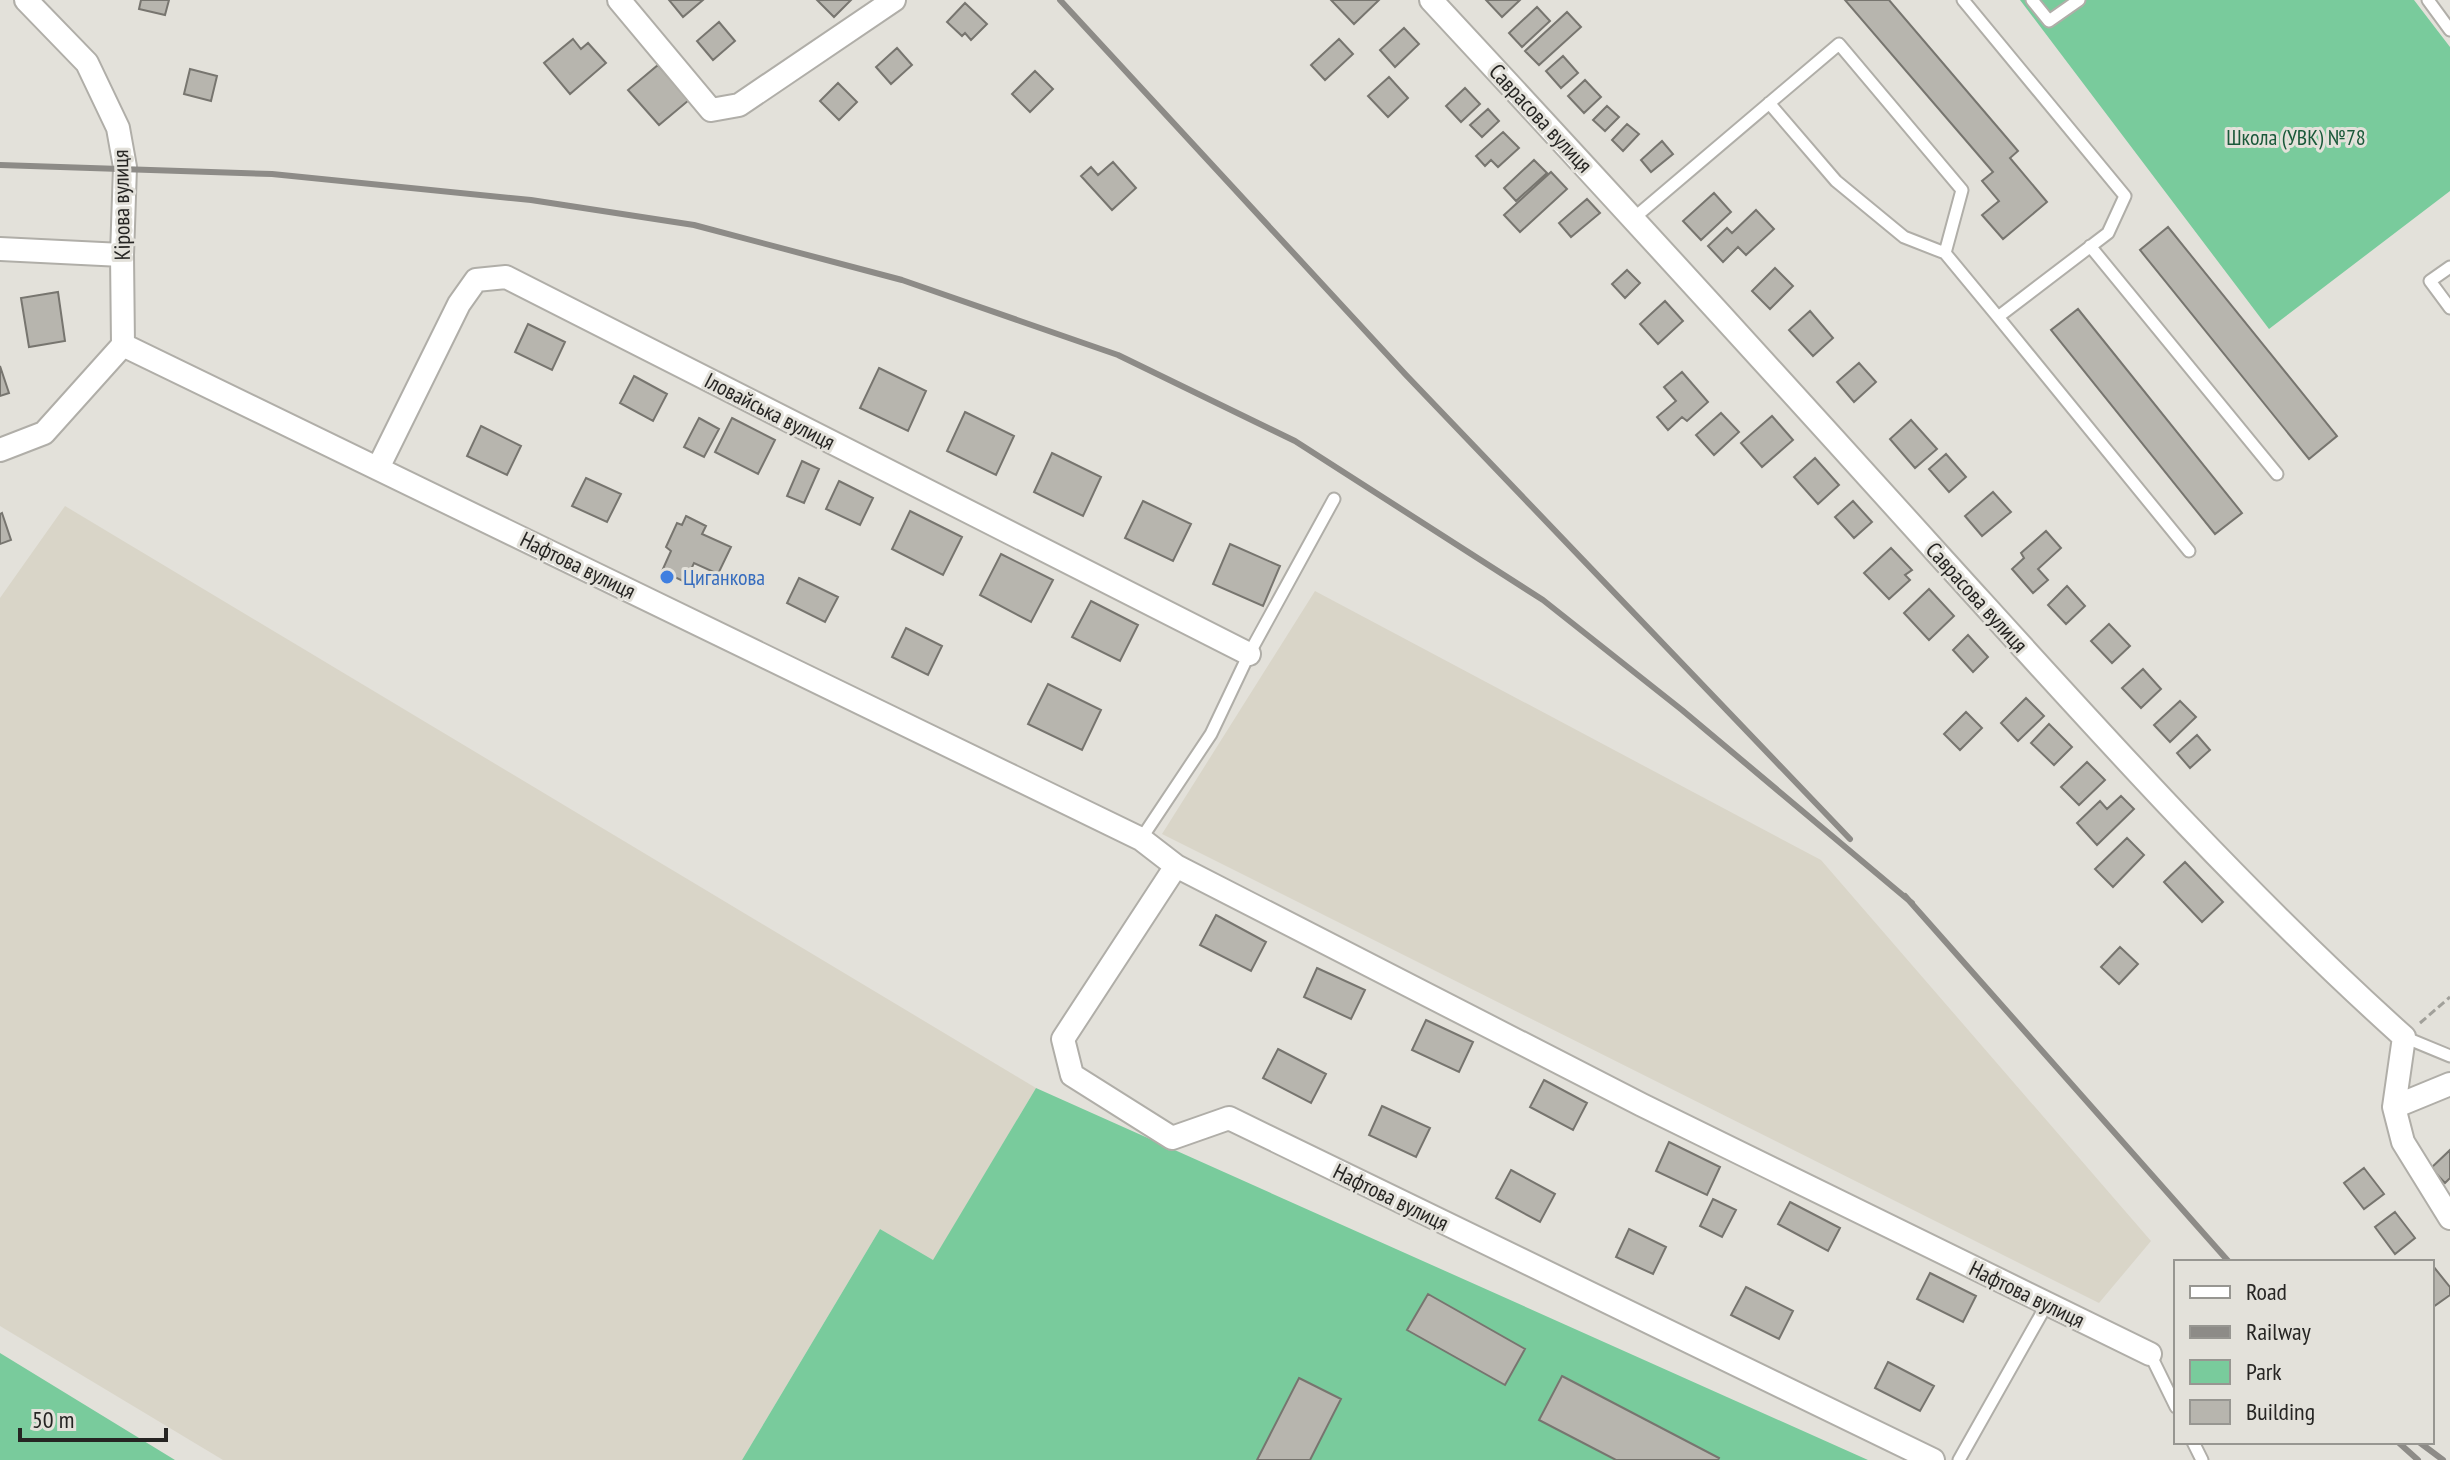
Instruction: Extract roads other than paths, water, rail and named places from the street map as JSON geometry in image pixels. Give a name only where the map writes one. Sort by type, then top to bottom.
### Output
[{"type":"street","name":"Кірова вулиця","points":[[26,0],[87,63],[118,128],[125,167],[123,345]]},
{"type":"street","points":[[619,0],[711,110],[739,105],[894,0]]},
{"type":"street","name":"Саврасова вулиця","points":[[1431,0],[1634,218],[2144,782],[2359,997],[2404,1037]]},
{"type":"street","points":[[0,249],[122,255]]},
{"type":"street","name":"Іловайська вулиця","points":[[378,468],[459,304],[476,280],[506,277],[1249,654]]},
{"type":"street","points":[[0,450],[44,433],[123,345]]},
{"type":"street","name":"Нафтова вулиця","points":[[123,345],[1141,839],[1176,866],[1642,1105],[2150,1354]]},
{"type":"street","name":"Нафтова вулиця","points":[[1176,866],[1063,1039],[1072,1075],[1172,1138],[1229,1118],[1933,1460]]},
{"type":"street","points":[[2404,1037],[2394,1107],[2403,1142],[2450,1218]]},
{"type":"street","points":[[2394,1107],[2450,1084]]},
{"type":"lane","points":[[1963,0],[2125,196],[2108,233],[1998,317]]},
{"type":"lane","points":[[2032,0],[2049,21],[2079,0]]},
{"type":"lane","points":[[2428,0],[2450,30]]},
{"type":"lane","points":[[1634,218],[1839,44],[1962,190],[1945,253]]},
{"type":"lane","points":[[1769,103],[1836,181],[1904,237],[1945,253],[2189,551]]},
{"type":"lane","points":[[2090,246],[2277,474]]},
{"type":"lane","points":[[2450,267],[2430,281],[2450,308]]},
{"type":"lane","points":[[1141,839],[1211,734],[1249,654],[1334,499]]},
{"type":"lane","points":[[2404,1037],[2450,1056]]},
{"type":"lane","points":[[1959,1460],[2047,1304]]},
{"type":"lane","points":[[2150,1354],[2174,1403]]},
{"type":"railway","points":[[1060,0],[1406,375],[1850,839]]},
{"type":"railway","points":[[0,165],[272,174],[531,200],[694,225],[902,280],[1118,355],[1295,441],[1543,600],[1682,710],[1912,903]]},
{"type":"railway","points":[[1905,896],[2227,1260]]},
{"type":"railway","points":[[2400,1444],[2418,1460]]},
{"type":"railway","points":[[2422,1444],[2443,1460]]},
{"type":"place","name":"Циганкова","points":[[667,577]]},
{"type":"park label","name":"Школа (УВК) №78","points":[[2296,137]]}]
